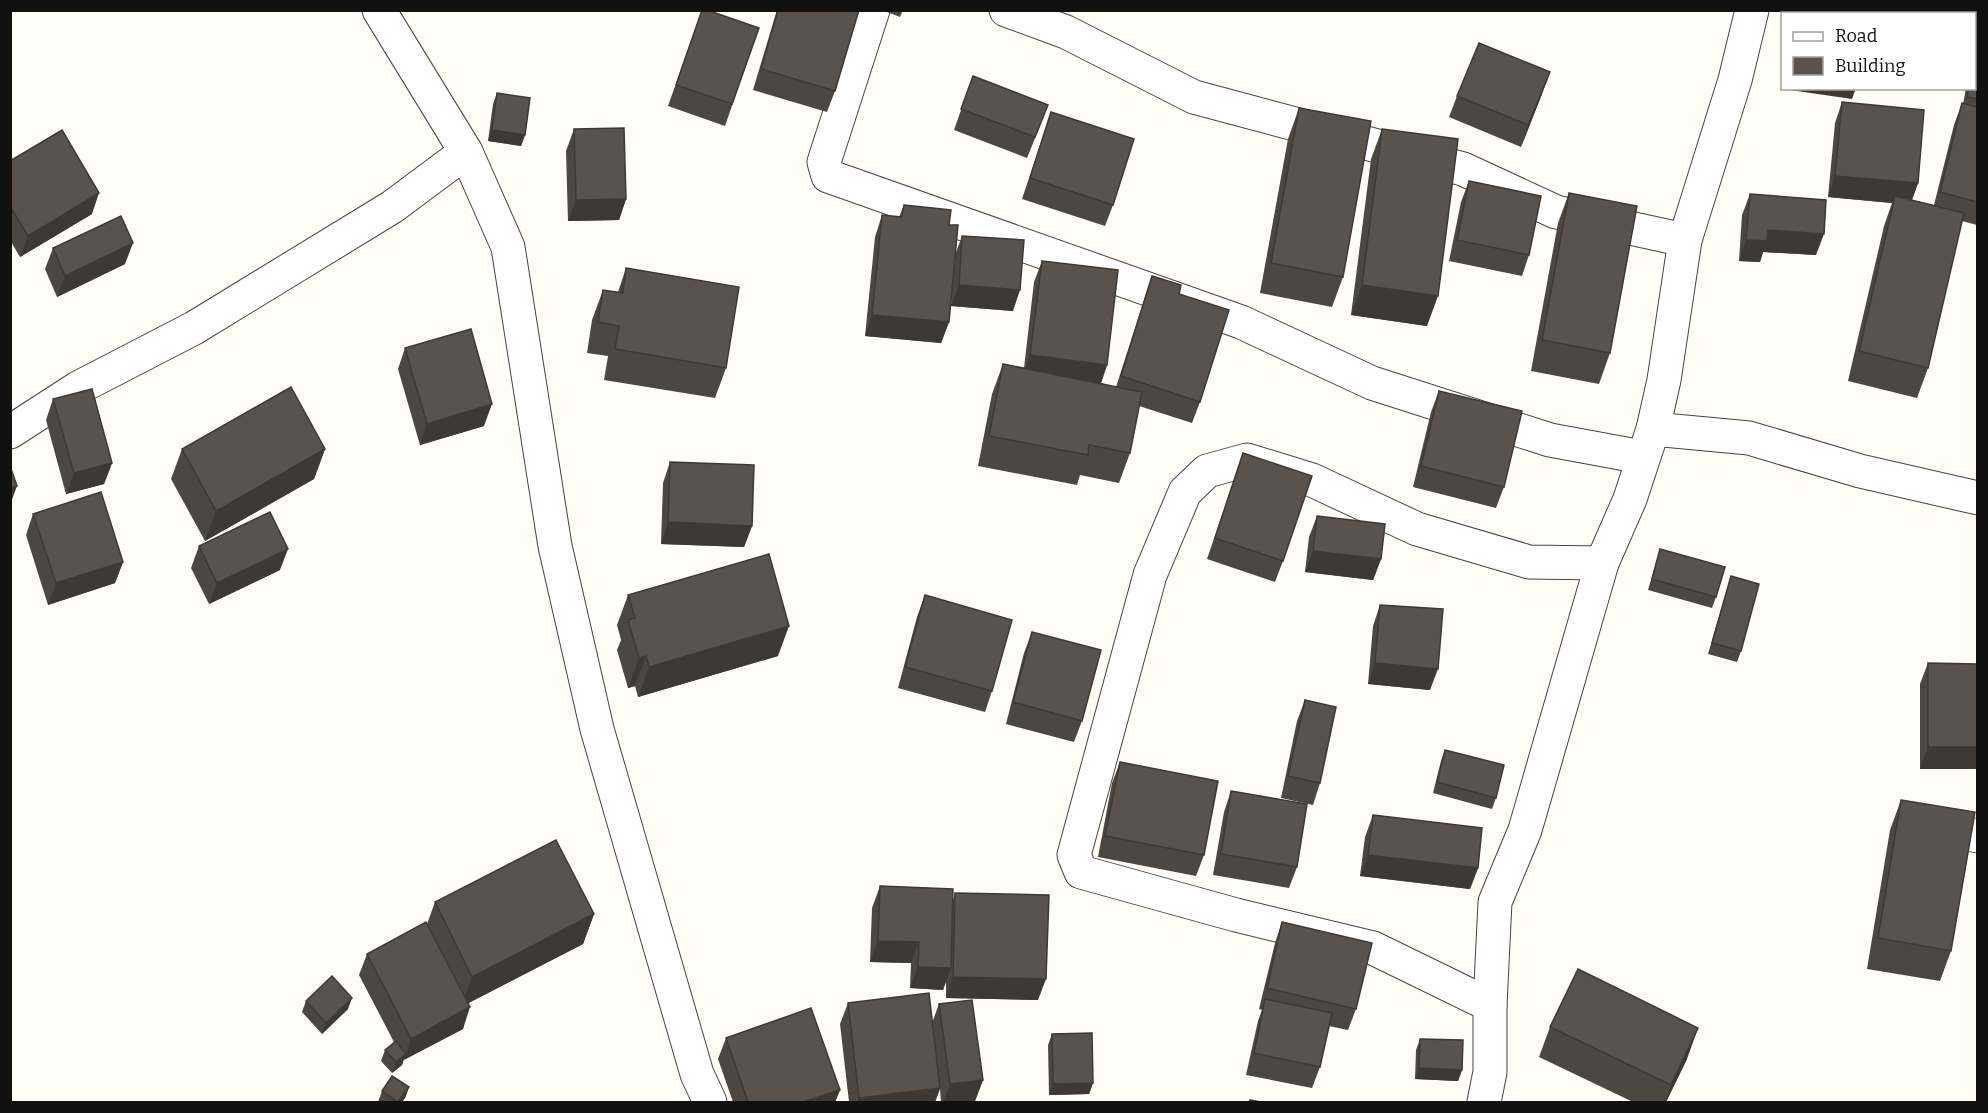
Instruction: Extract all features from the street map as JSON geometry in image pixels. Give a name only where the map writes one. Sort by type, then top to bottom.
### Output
[{"type":"street","points":[[379,10],[466,152],[508,247],[555,546],[597,729],[697,1074],[710,1102]]},
{"type":"street","points":[[873,10],[824,162],[828,176],[1241,322],[1372,383],[1550,440],[1648,443],[1749,438],[1860,471],[1977,498]]},
{"type":"street","points":[[1006,10],[1066,32],[1194,97],[1463,169],[1556,212],[1685,240]]},
{"type":"street","points":[[1484,1102],[1490,1072],[1490,1005],[1495,902],[1525,830],[1602,564],[1630,499],[1648,443],[1664,380],[1685,240],[1735,80],[1752,10]]},
{"type":"street","points":[[10,432],[78,388],[194,328],[392,207],[466,152]]},
{"type":"street","points":[[1490,1005],[1373,948],[1236,915],[1081,872],[1074,855],[1150,575],[1185,492],[1206,471],[1247,460],[1312,480],[1428,532],[1529,562],[1602,564]]},
{"type":"street","points":[[1922,824],[1977,836]]},
{"type":"building","points":[[702,10],[759,28],[732,104],[676,85]]},
{"type":"building","points":[[778,10],[859,10],[835,91],[761,69]]},
{"type":"building","points":[[1806,10],[1869,10],[1869,12],[1806,12]]},
{"type":"building","points":[[1479,43],[1550,72],[1528,125],[1457,96]]},
{"type":"building","points":[[1977,65],[1977,99],[1967,97],[1969,90],[1976,90]]},
{"type":"building","points":[[973,76],[1048,105],[1035,137],[961,109]]},
{"type":"building","points":[[497,93],[530,98],[525,135],[492,130]]},
{"type":"building","points":[[1842,102],[1924,110],[1918,183],[1835,176]]},
{"type":"building","points":[[1962,103],[1977,107],[1977,202],[1940,192]]},
{"type":"building","points":[[1299,108],[1371,121],[1343,277],[1271,263]]},
{"type":"building","points":[[1051,112],[1134,139],[1113,205],[1030,178]]},
{"type":"building","points":[[624,128],[626,199],[576,200],[574,129]]},
{"type":"building","points":[[1382,129],[1458,139],[1438,296],[1362,285]]},
{"type":"building","points":[[62,130],[99,193],[28,236],[10,206],[10,161]]},
{"type":"building","points":[[1469,181],[1541,196],[1529,255],[1457,240]]},
{"type":"building","points":[[1569,193],[1637,206],[1610,353],[1542,340]]},
{"type":"building","points":[[1750,194],[1826,200],[1824,234],[1768,230],[1767,241],[1746,240]]},
{"type":"building","points":[[1895,196],[1964,213],[1928,368],[1859,351]]},
{"type":"building","points":[[904,205],[951,210],[949,225],[958,225],[949,322],[872,315],[882,215],[902,217]]},
{"type":"building","points":[[121,216],[133,243],[65,276],[53,248]]},
{"type":"building","points":[[962,236],[1024,240],[1020,290],[959,285]]},
{"type":"building","points":[[1042,261],[1118,270],[1107,365],[1030,355]]},
{"type":"building","points":[[626,268],[739,287],[726,368],[615,349],[619,326],[598,322],[603,290],[623,293]]},
{"type":"building","points":[[1152,276],[1181,285],[1179,294],[1229,310],[1200,402],[1121,376]]},
{"type":"building","points":[[471,329],[492,404],[427,424],[405,348]]},
{"type":"building","points":[[1003,364],[1142,392],[1130,453],[1089,445],[1088,455],[989,436]]},
{"type":"building","points":[[291,387],[325,449],[216,511],[182,449]]},
{"type":"building","points":[[92,389],[112,463],[74,473],[53,399]]},
{"type":"building","points":[[1439,391],[1522,411],[1504,487],[1421,466]]},
{"type":"building","points":[[1243,453],[1312,476],[1283,561],[1215,538]]},
{"type":"building","points":[[670,462],[754,465],[752,526],[668,522]]},
{"type":"building","points":[[10,466],[17,486],[10,488]]},
{"type":"building","points":[[101,492],[123,562],[56,583],[33,514]]},
{"type":"building","points":[[270,512],[288,549],[217,583],[199,546]]},
{"type":"building","points":[[1317,516],[1385,524],[1381,559],[1313,551]]},
{"type":"building","points":[[1660,549],[1725,567],[1716,597],[1652,579]]},
{"type":"building","points":[[769,554],[789,626],[649,667],[646,656],[639,658],[628,620],[635,618],[628,595]]},
{"type":"building","points":[[1731,576],[1759,584],[1741,651],[1712,643]]},
{"type":"building","points":[[925,595],[1012,620],[992,691],[905,667]]},
{"type":"building","points":[[1380,605],[1443,609],[1438,669],[1375,663]]},
{"type":"building","points":[[1032,632],[1101,650],[1082,721],[1013,702]]},
{"type":"building","points":[[1928,663],[1977,664],[1977,747],[1928,747]]},
{"type":"building","points":[[1305,700],[1336,707],[1320,783],[1288,776]]},
{"type":"building","points":[[1445,750],[1504,765],[1496,798],[1437,782]]},
{"type":"building","points":[[1120,762],[1218,781],[1204,855],[1105,836]]},
{"type":"building","points":[[1231,791],[1307,804],[1297,867],[1221,854]]},
{"type":"building","points":[[1901,800],[1975,812],[1951,951],[1878,938]]},
{"type":"building","points":[[1373,815],[1482,828],[1478,868],[1368,855]]},
{"type":"building","points":[[556,840],[594,914],[472,977],[435,902]]},
{"type":"building","points":[[880,886],[953,889],[951,968],[918,967],[919,942],[878,941]]},
{"type":"building","points":[[955,893],[1049,895],[1046,979],[953,977]]},
{"type":"building","points":[[426,922],[470,1007],[411,1039],[367,954]]},
{"type":"building","points":[[1282,922],[1372,943],[1356,1009],[1267,988]]},
{"type":"building","points":[[1578,969],[1698,1028],[1671,1085],[1550,1027]]},
{"type":"building","points":[[332,976],[352,998],[326,1023],[306,1001]]},
{"type":"building","points":[[929,993],[940,1088],[859,1098],[848,1003]]},
{"type":"building","points":[[1265,999],[1332,1013],[1320,1067],[1254,1053]]},
{"type":"building","points":[[972,1000],[983,1080],[950,1084],[939,1004]]},
{"type":"building","points":[[811,1008],[840,1090],[803,1102],[748,1102],[726,1038]]},
{"type":"building","points":[[1092,1033],[1093,1083],[1053,1084],[1052,1034]]},
{"type":"building","points":[[1420,1039],[1463,1040],[1462,1070],[1419,1068]]},
{"type":"building","points":[[396,1041],[406,1054],[396,1062],[385,1050]]},
{"type":"building","points":[[392,1076],[409,1087],[398,1102],[382,1091]]}]
